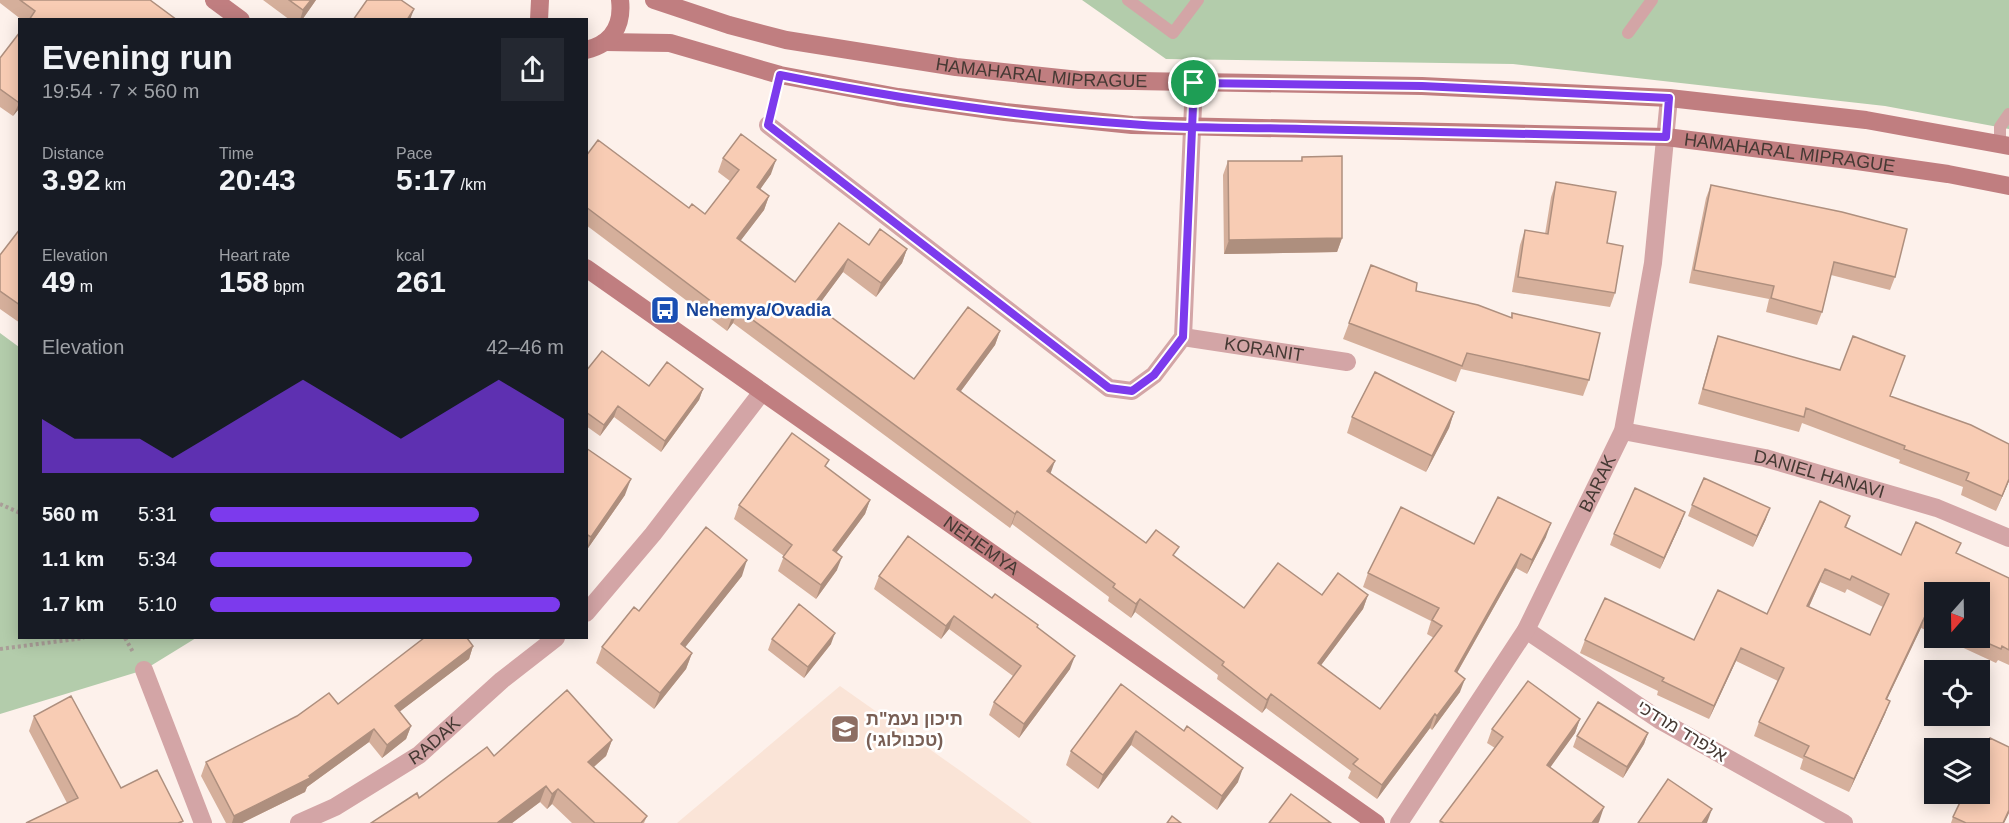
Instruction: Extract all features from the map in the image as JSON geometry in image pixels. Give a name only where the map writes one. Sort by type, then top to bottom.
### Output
[{"type":"street","points":[[214,0],[238,18]]},
{"type":"street","points":[[540,0],[540,18]]},
{"type":"street","points":[[588,49],[601,46],[618,26],[621,13],[620,0]]},
{"type":"street","name":"HAMAHARAL MIPRAGUE","points":[[654,0],[729,25],[786,40],[956,67],[1079,80],[1422,86],[1669,98],[1866,120],[2005,146]]},
{"type":"street","name":"HAMAHARAL MIPRAGUE","points":[[605,42],[669,43],[780,75],[898,97],[993,111],[1132,125],[1666,137],[1857,161],[1948,174],[2009,186]]},
{"type":"street","points":[[768,125],[1109,388],[1132,391],[1154,375],[1183,337],[1194,83]]},
{"type":"street","name":"BARAK","points":[[1399,823],[1526,630],[1623,431],[1653,263],[1669,98]]},
{"type":"street","name":"NEHEMYA","points":[[588,269],[1376,823]]},
{"type":"street","name":"KORANIT","points":[[1183,337],[1347,362]]},
{"type":"street","points":[[588,611],[653,534],[762,392]]},
{"type":"street","name":"DANIEL HANAVI","points":[[1623,431],[1765,458],[1938,508],[2009,538]]},
{"type":"street","name":"אלפרד מרדכי","points":[[1526,630],[1660,721],[1819,817],[1844,823]]},
{"type":"street","name":"RADAK","points":[[299,823],[335,807],[419,756],[502,680],[555,639]]},
{"type":"street","points":[[144,670],[203,823]]},
{"type":"lane","points":[[1128,0],[1173,33],[1198,0]]},
{"type":"lane","points":[[1628,33],[1652,0]]},
{"type":"lane","points":[[2005,146],[2000,127],[2009,114]]},
{"type":"path","points":[[0,504],[18,512]]},
{"type":"path","points":[[0,649],[76,639]]},
{"type":"shaded area","name":"תיכון נעמ\"ת (טכנולוגי)","points":[[840,686],[962,772],[1032,823],[677,823]]},
{"type":"green space","points":[[1082,0],[2009,0],[2009,129],[1885,106],[1513,64],[1166,59]]},
{"type":"green space","points":[[0,333],[18,346],[18,639],[194,639],[144,670],[0,714]]},
{"type":"building","points":[[20,0],[150,0],[174,18],[30,18],[35,11]]},
{"type":"building","points":[[289,0],[311,0],[303,10]]},
{"type":"building","points":[[367,0],[401,0],[414,9],[408,18],[354,18]]},
{"type":"building","points":[[18,35],[18,102],[0,89],[0,58]]},
{"type":"building","points":[[741,134],[776,160],[757,187],[769,196],[737,238],[795,282],[839,223],[869,245],[880,229],[907,249],[881,283],[848,259],[814,304],[914,379],[968,307],[1000,331],[957,389],[1055,461],[1047,471],[1146,543],[1156,530],[1179,547],[1173,555],[1244,608],[1278,563],[1322,595],[1338,573],[1368,595],[1318,663],[1380,709],[1442,626],[1432,620],[1439,608],[1368,573],[1401,507],[1474,544],[1498,497],[1551,523],[1532,560],[1521,554],[1455,671],[1465,679],[1437,716],[1435,714],[1382,785],[1353,764],[1358,759],[1271,694],[1267,700],[1222,665],[1224,662],[1140,599],[1136,604],[1113,587],[1115,584],[1017,511],[1015,514],[738,309],[732,317],[588,209],[588,153],[598,140],[689,208],[692,204],[705,214],[739,170],[723,158]]},
{"type":"building","points":[[1342,156],[1342,238],[1229,240],[1228,161],[1302,161],[1302,157]]},
{"type":"building","points":[[1556,182],[1616,192],[1607,243],[1623,246],[1615,293],[1518,277],[1525,230],[1548,234]]},
{"type":"building","points":[[1711,185],[1842,212],[1907,229],[1895,277],[1834,262],[1822,312],[1771,298],[1774,286],[1694,270]]},
{"type":"building","points":[[18,232],[18,304],[0,291],[0,255]]},
{"type":"building","points":[[1371,265],[1417,283],[1416,291],[1478,305],[1512,318],[1512,313],[1600,333],[1589,380],[1467,353],[1462,366],[1349,323]]},
{"type":"building","points":[[1718,336],[1840,370],[1853,336],[1905,356],[1890,396],[1971,425],[2009,444],[2009,479],[2002,496],[1966,480],[1969,473],[1806,408],[1804,417],[1703,389]]},
{"type":"building","points":[[602,351],[649,386],[667,362],[703,389],[665,441],[618,406],[604,425],[588,413],[588,368]]},
{"type":"building","points":[[1375,372],[1454,412],[1432,456],[1352,417]]},
{"type":"building","points":[[792,433],[829,460],[825,466],[870,500],[833,550],[842,557],[821,585],[783,557],[792,545],[739,505]]},
{"type":"building","points":[[588,449],[631,479],[591,537],[588,535]]},
{"type":"building","points":[[1704,478],[1770,508],[1757,536],[1692,505]]},
{"type":"building","points":[[1635,488],[1685,512],[1664,558],[1614,534]]},
{"type":"building","points":[[1820,501],[1850,516],[1845,527],[1901,555],[1916,522],[1961,543],[1956,553],[2009,578],[2009,650],[1990,644],[1990,582],[1924,582],[1924,618],[1886,699],[1890,701],[1854,779],[1804,756],[1809,746],[1759,722],[1784,668],[1741,648],[1714,706],[1662,681],[1664,678],[1585,640],[1605,598],[1694,640],[1718,590],[1767,614]],"holes":[[[1825,569],[1850,580],[1852,576],[1889,594],[1870,635],[1807,606]]]},
{"type":"building","points":[[706,527],[747,560],[681,644],[692,653],[660,693],[602,647],[634,607],[639,611]]},
{"type":"building","points":[[908,536],[992,598],[995,594],[1038,625],[1037,627],[1075,656],[1024,724],[994,702],[1021,666],[954,616],[946,626],[879,576]]},
{"type":"building","points":[[799,604],[835,633],[808,667],[772,639]]},
{"type":"building","points":[[423,639],[468,639],[473,646],[395,706],[411,726],[387,745],[374,729],[309,776],[310,778],[234,816],[206,762],[297,716],[329,693],[338,704]]},
{"type":"building","points":[[1528,681],[1580,719],[1547,765],[1604,807],[1592,823],[1444,823],[1440,821],[1503,737],[1492,729]]},
{"type":"building","points":[[1121,684],[1184,731],[1187,726],[1243,768],[1222,796],[1136,731],[1103,775],[1071,751]]},
{"type":"building","points":[[567,690],[612,740],[588,762],[647,816],[641,823],[595,823],[558,789],[552,794],[546,786],[497,823],[371,823],[417,793],[419,798],[487,747],[494,756]]},
{"type":"building","points":[[71,696],[121,788],[157,770],[183,821],[178,823],[26,823],[78,798],[34,716]]},
{"type":"building","points":[[1598,702],[1648,733],[1627,767],[1577,736]]},
{"type":"building","points":[[1990,738],[2009,747],[2009,810],[2003,823],[1966,823],[1953,817],[1959,804],[1990,804]]},
{"type":"building","points":[[1668,779],[1712,809],[1702,823],[1638,823]]},
{"type":"building","points":[[1291,794],[1331,823],[1269,823]]},
{"type":"building","points":[[1172,816],[1181,823],[1167,823]]},
{"type":"place","name":"Nehemya/Ovadia","points":[[665,310]]},
{"type":"place","name":"תיכון נעמ\"ת (טכנולוגי)","points":[[845,729]]},
{"type":"route","points":[[1194,83],[1193,126],[1182,336],[1183,337],[1154,375],[1132,391],[1109,388],[768,125],[780,75],[898,97],[1005,112],[1132,125],[1193,126],[1666,137],[1669,98],[1422,86],[1194,83]]}]
